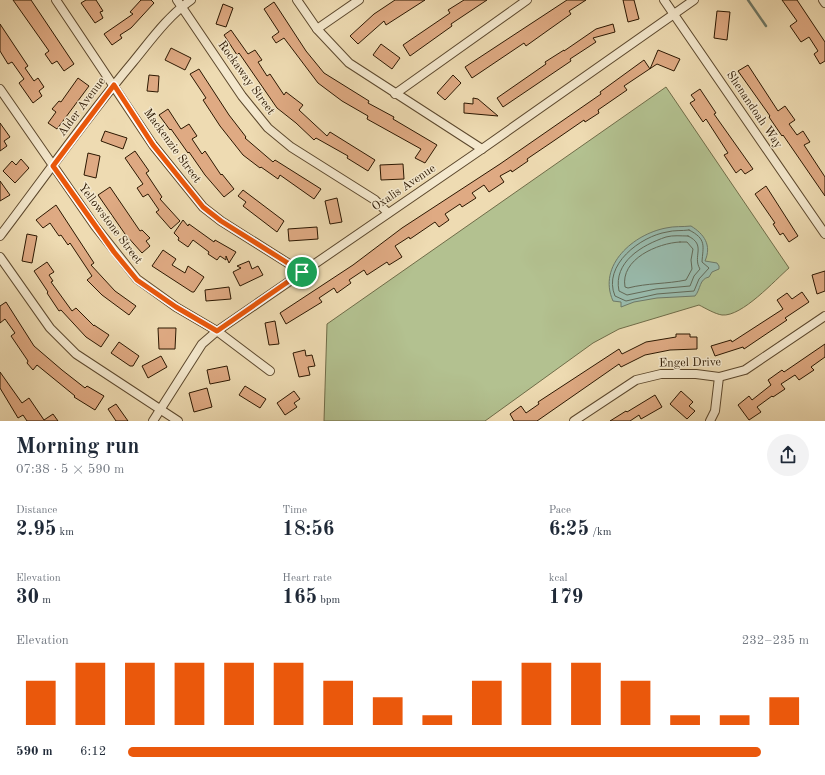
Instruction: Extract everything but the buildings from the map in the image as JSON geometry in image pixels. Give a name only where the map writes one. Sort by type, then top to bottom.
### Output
[{"type":"street","name":"Mackenzie Street","points":[[56,0],[153,145],[203,207],[221,221],[302,272]]},
{"type":"street","name":"Alder Avenue","points":[[0,236],[114,85],[164,25],[179,3],[191,0]]},
{"type":"street","points":[[297,0],[317,29],[349,63],[482,150]]},
{"type":"street","points":[[317,29],[359,0]]},
{"type":"street","points":[[395,94],[527,0]]},
{"type":"street","name":"Shenandoah Way","points":[[664,0],[825,234]]},
{"type":"street","name":"Oxalis Avenue","points":[[153,421],[202,344],[217,331],[482,150],[694,0]]},
{"type":"street","name":"Rockaway Street","points":[[179,3],[242,96],[268,128],[291,147],[376,200],[388,213]]},
{"type":"street","name":"Yellowstone Street","points":[[0,89],[110,247],[137,280],[176,307],[217,331],[270,371]]},
{"type":"street","points":[[0,257],[50,328],[76,354],[178,421]]},
{"type":"street","name":"Engel Drive","points":[[574,421],[636,380],[661,374],[696,374],[719,377],[745,370],[825,316]]},
{"type":"street","points":[[710,421],[715,411],[719,377]]},
{"type":"green space","points":[[666,87],[789,268],[758,297],[739,310],[730,314],[722,315],[699,305],[619,329],[593,343],[485,421],[324,421],[327,324]]},
{"type":"water","points":[[691,226],[706,240],[708,250],[705,261],[717,263],[719,266],[719,269],[712,272],[709,277],[703,280],[695,296],[657,298],[634,302],[621,307],[621,302],[613,301],[609,288],[610,275],[614,264],[631,244],[654,231],[669,227]]},
{"type":"waterway","points":[[748,0],[766,26]]},
{"type":"route","points":[[114,85],[153,145],[203,207],[221,221],[302,272],[247,312],[217,331],[176,307],[137,280],[114,252],[53,166],[114,85]]}]
